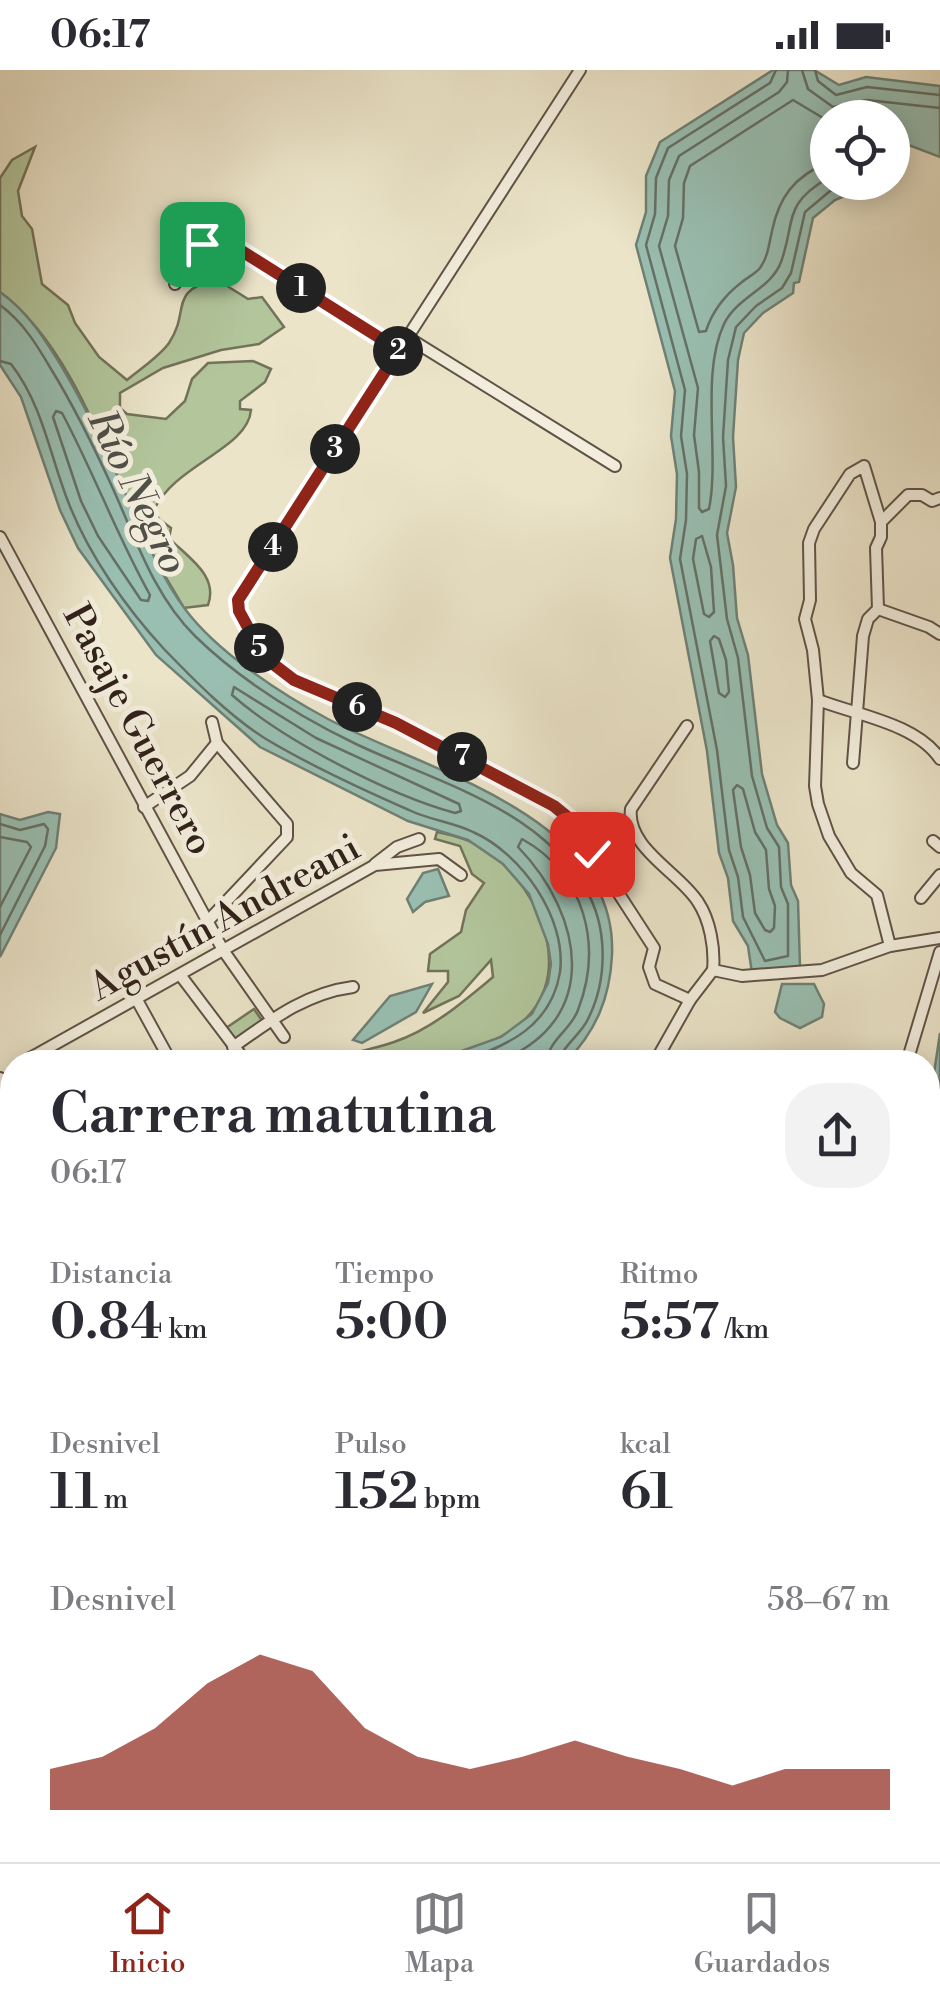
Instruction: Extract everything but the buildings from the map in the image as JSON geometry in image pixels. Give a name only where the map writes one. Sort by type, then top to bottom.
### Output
[{"type":"street","points":[[580,70],[238,600],[239,611],[264,657],[294,680],[396,723],[554,806],[571,820],[654,948],[649,966],[655,984],[690,1000]]},
{"type":"street","points":[[175,284],[202,244],[212,237],[221,238],[399,350]]},
{"type":"street","points":[[407,336],[614,466]]},
{"type":"street","points":[[853,763],[863,636],[868,619],[878,609],[876,548],[881,536],[881,522],[864,466],[850,474],[814,529],[809,543],[810,600],[805,619],[818,700],[818,804],[829,836],[851,874],[877,895],[890,946]]},
{"type":"street","points":[[881,522],[908,495],[922,495],[932,501],[940,498]]},
{"type":"street","name":"Pasaje Guerrero","points":[[0,537],[207,922],[284,1037]]},
{"type":"street","points":[[878,609],[940,634]]},
{"type":"street","points":[[818,700],[915,734],[930,744],[940,760]]},
{"type":"street","points":[[207,922],[287,837],[287,824],[217,744],[212,722]]},
{"type":"street","points":[[662,1050],[690,1000],[713,970],[711,937],[698,902],[641,842],[629,821],[631,810],[687,726]]},
{"type":"street","points":[[144,807],[190,776],[217,744]]},
{"type":"street","points":[[374,865],[397,847],[419,838]]},
{"type":"street","name":"Agustín Andreani","points":[[44,1050],[374,865],[439,859],[461,875]]},
{"type":"street","points":[[922,898],[940,875]]},
{"type":"street","points":[[713,970],[742,976],[822,970],[890,946],[940,938]]},
{"type":"street","points":[[910,1050],[940,952]]},
{"type":"street","points":[[181,976],[236,1050]]},
{"type":"street","points":[[233,1046],[324,990],[353,988]]},
{"type":"street","points":[[137,1000],[164,1050]]},
{"type":"green space","points":[[35,147],[18,191],[22,216],[32,229],[42,284],[68,305],[75,323],[99,357],[127,380],[169,343],[185,296],[201,284],[216,279],[248,299],[262,297],[284,327],[259,344],[221,350],[163,368],[120,393],[120,408],[127,414],[166,419],[185,401],[192,379],[208,363],[253,361],[271,369],[265,382],[240,401],[240,409],[251,410],[247,424],[224,447],[177,481],[154,510],[171,528],[169,538],[205,576],[210,594],[208,605],[184,608],[144,538],[66,370],[25,314],[0,292],[0,178],[12,160]]},
{"type":"green space","points":[[437,832],[481,847],[525,889],[546,938],[549,964],[545,988],[533,1011],[512,1030],[471,1050],[366,1050],[421,1030],[493,977],[491,960],[459,996],[423,1013],[448,982],[448,971],[428,971],[430,954],[461,932],[466,910],[484,883],[472,874],[460,846],[435,839]]},
{"type":"green space","points":[[254,1009],[263,1022],[235,1041],[226,1028]]},
{"type":"water","points":[[773,70],[814,70],[839,85],[866,77],[940,86],[940,157],[910,146],[910,100],[810,100],[810,200],[835,200],[813,218],[793,293],[763,313],[744,333],[738,360],[733,437],[736,487],[727,533],[737,618],[748,655],[762,774],[777,825],[788,843],[791,885],[798,901],[800,967],[752,973],[748,946],[733,921],[728,878],[719,853],[707,751],[670,558],[676,519],[677,474],[671,436],[675,391],[636,245],[646,212],[646,176],[660,142]]},
{"type":"water","points":[[0,292],[27,317],[62,367],[167,581],[185,609],[214,641],[271,685],[328,719],[509,804],[551,833],[584,866],[606,907],[612,955],[604,1000],[593,1026],[576,1050],[464,1050],[501,1037],[532,1014],[548,983],[548,944],[529,894],[503,864],[468,840],[408,821],[260,747],[156,655],[78,548],[60,510],[21,397],[0,365]]},
{"type":"water","points":[[48,812],[60,814],[56,848],[0,957],[0,814],[20,820]]},
{"type":"water","points":[[438,869],[449,896],[425,902],[413,912],[407,899],[423,873]]},
{"type":"water","points":[[432,984],[416,1012],[362,1043],[353,1040],[390,996]]},
{"type":"water","points":[[782,984],[814,984],[824,1004],[822,1017],[800,1028],[780,1018],[775,1012]]},
{"type":"route","points":[[202,244],[212,237],[221,238],[399,350],[238,600],[239,611],[264,657],[294,680],[396,723],[554,806],[571,820],[592,854]]},
{"type":"water label","name":"Río Negro","points":[[137,492]]}]
